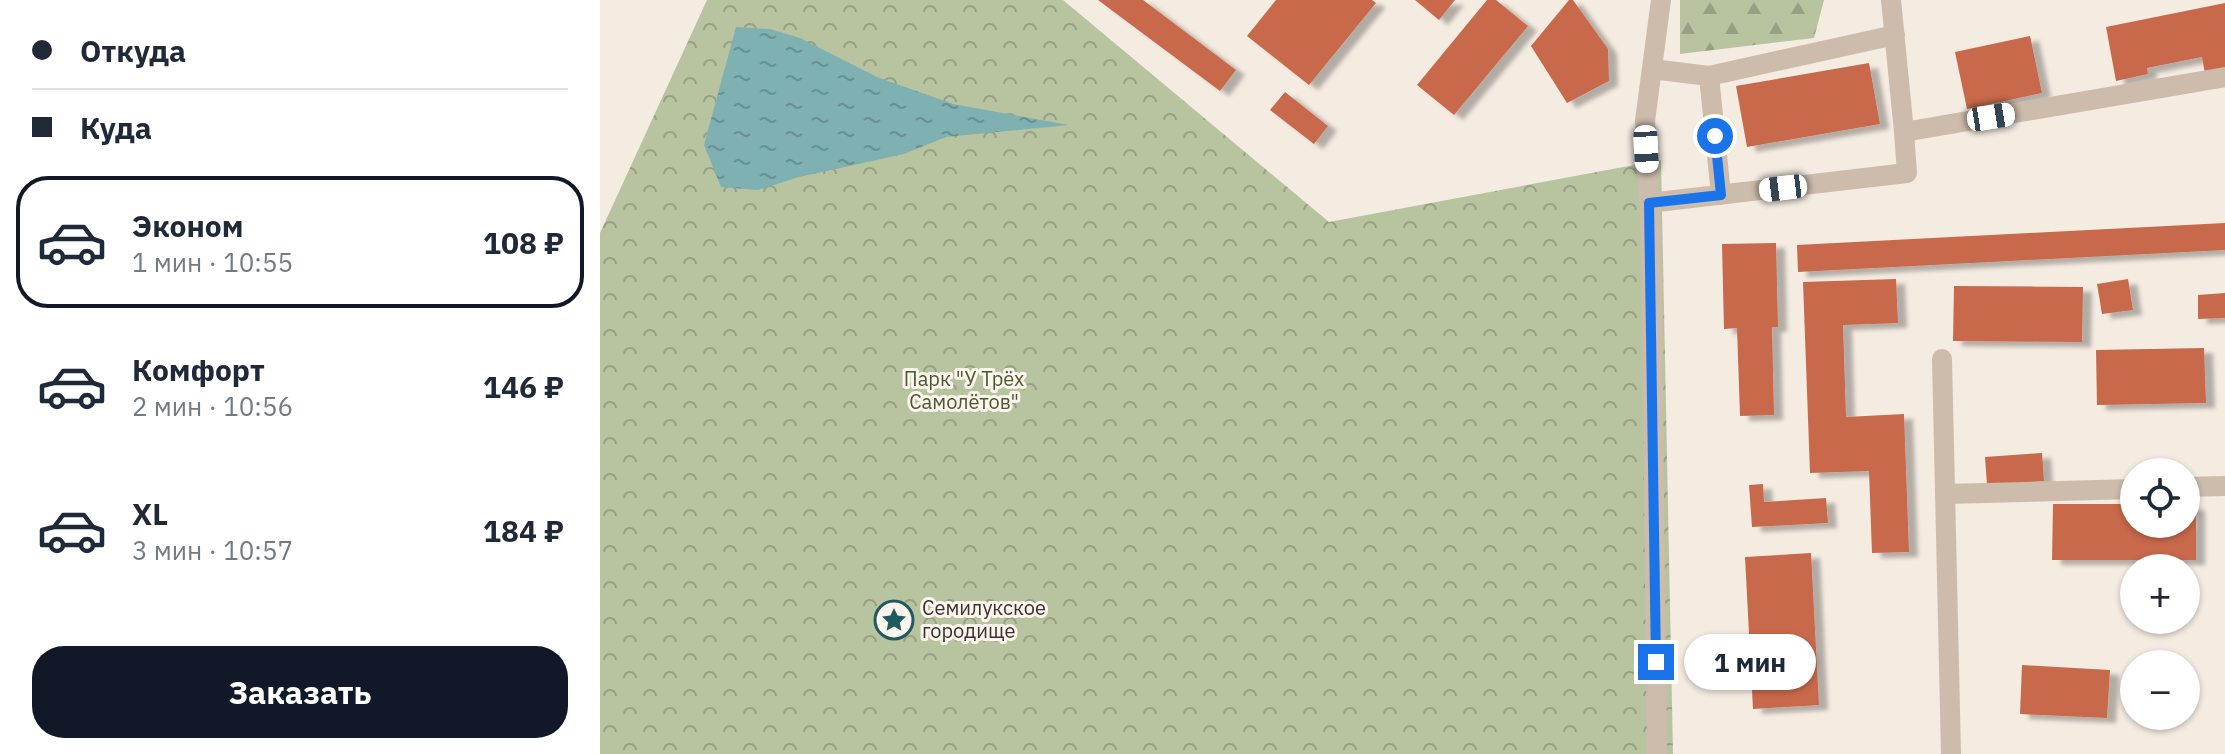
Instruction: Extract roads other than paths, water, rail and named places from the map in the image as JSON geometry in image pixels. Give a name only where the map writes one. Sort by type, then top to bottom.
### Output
[{"type":"street","points":[[1657,754],[1649,203],[1645,121],[1661,0]]},
{"type":"street","points":[[1649,203],[1907,173],[1891,0]]},
{"type":"street","points":[[1652,69],[1709,76],[1895,35]]},
{"type":"street","points":[[1709,76],[1721,195]]},
{"type":"street","points":[[1904,132],[2225,77]]},
{"type":"street","points":[[1942,359],[1951,754]]},
{"type":"street","points":[[2200,487],[2225,486]]},
{"type":"street","points":[[1945,494],[2120,489]]},
{"type":"water","points":[[736,27],[770,29],[800,38],[877,77],[953,104],[1069,125],[946,137],[904,154],[799,177],[758,190],[721,187],[704,145]]},
{"type":"place","name":"Семилукское городище","points":[[894,620]]},
{"type":"park label","name":"Парк \"У Трёх Самолётов\"","points":[[964,390]]}]
